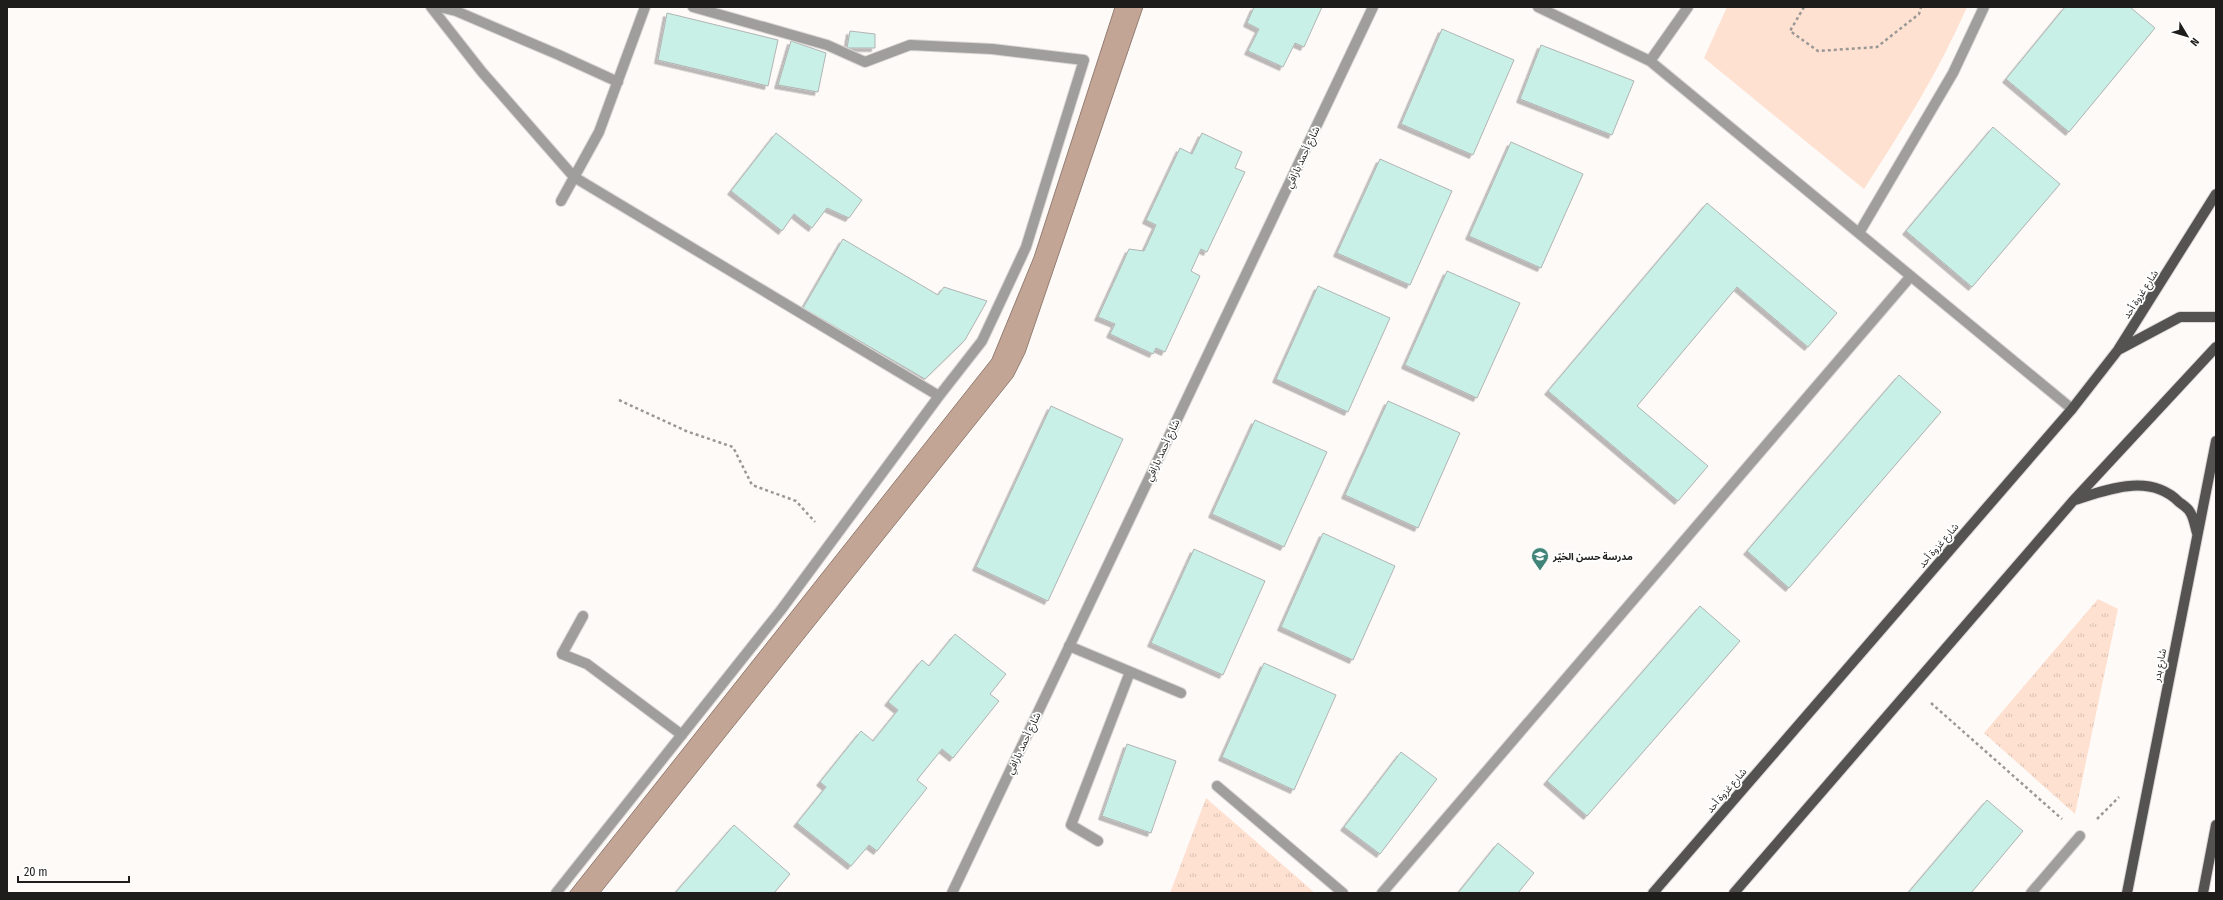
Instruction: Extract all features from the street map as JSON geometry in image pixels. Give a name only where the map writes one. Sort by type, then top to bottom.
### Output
[{"type":"main road","name":"شارع غزوة أحد","points":[[1653,893],[2072,409],[2118,350],[2216,194]]},
{"type":"main road","points":[[2118,350],[2180,317],[2216,317]]},
{"type":"main road","points":[[1734,893],[2073,501],[2216,347]]},
{"type":"main road","name":"شارع بدر","points":[[2127,893],[2216,441]]},
{"type":"main road","points":[[2073,501],[2103,491],[2131,485],[2154,486],[2173,495],[2191,513],[2197,535]]},
{"type":"main road","points":[[2203,893],[2216,825]]},
{"type":"street","points":[[431,7],[482,72],[574,177],[939,396]]},
{"type":"street","points":[[439,7],[456,11],[559,54],[618,82]]},
{"type":"street","points":[[560,201],[599,132],[645,7]]},
{"type":"street","points":[[556,893],[781,610],[939,396],[982,341],[1026,247],[1084,60],[992,49],[910,45],[865,62],[827,45],[693,7]]},
{"type":"street","name":"شارع أحمد بارافي","points":[[952,893],[1373,7]]},
{"type":"street","points":[[1538,7],[1650,61],[2072,409]]},
{"type":"street","points":[[1650,61],[1688,7]]},
{"type":"street","points":[[1859,233],[1953,73],[1984,7]]},
{"type":"street","points":[[1382,893],[1911,276]]},
{"type":"street","points":[[583,616],[562,654],[587,664],[682,735]]},
{"type":"street","points":[[1069,646],[1181,693]]},
{"type":"street","points":[[1098,841],[1071,825],[1130,672]]},
{"type":"street","points":[[1217,786],[1343,893]]},
{"type":"street","points":[[2031,893],[2080,836]]},
{"type":"path","points":[[1804,7],[1790,31],[1818,51],[1878,47],[1919,14],[1921,7]]},
{"type":"path","points":[[619,400],[686,431],[733,447],[752,485],[796,501],[821,528],[834,537]]},
{"type":"path","points":[[1912,687],[2080,836],[2152,764]]},
{"type":"green space","points":[[1727,7],[1967,7],[1932,77],[1864,189],[1704,58]]},
{"type":"green space","points":[[2098,599],[2118,609],[2075,814],[1984,733]]},
{"type":"green space","points":[[1206,798],[1315,893],[1170,893]]},
{"type":"shaded area","points":[[1115,7],[1143,7],[1025,353],[1013,377],[600,893],[569,893],[992,359],[1034,257]]},
{"type":"building","points":[[1254,7],[1322,7],[1304,47],[1295,43],[1283,67],[1248,51],[1259,29],[1247,23]]},
{"type":"building","points":[[2065,7],[2130,7],[2155,28],[2069,132],[2006,79]]},
{"type":"building","points":[[667,13],[778,40],[768,86],[658,60]]},
{"type":"building","points":[[1442,29],[1514,60],[1473,155],[1401,124]]},
{"type":"building","points":[[850,31],[875,34],[875,48],[847,48]]},
{"type":"building","points":[[791,41],[826,53],[818,92],[778,85]]},
{"type":"building","points":[[1541,45],[1634,81],[1612,135],[1520,99]]},
{"type":"building","points":[[1993,127],[2060,184],[1972,287],[1906,231]]},
{"type":"building","points":[[776,133],[862,200],[849,218],[827,208],[812,228],[794,214],[782,231],[731,191]]},
{"type":"building","points":[[1202,133],[1242,152],[1235,168],[1245,172],[1207,252],[1201,249],[1191,271],[1200,276],[1165,352],[1156,348],[1153,354],[1110,334],[1115,324],[1098,317],[1129,249],[1144,251],[1156,225],[1146,220],[1180,148],[1192,154]]},
{"type":"building","points":[[1511,142],[1583,174],[1541,268],[1469,236]]},
{"type":"building","points":[[1380,159],[1452,191],[1410,285],[1337,253]]},
{"type":"building","points":[[1707,203],[1837,313],[1808,347],[1737,287],[1637,406],[1708,466],[1678,501],[1548,391]]},
{"type":"building","points":[[843,239],[938,295],[944,287],[987,301],[965,340],[925,379],[803,308]]},
{"type":"building","points":[[1447,271],[1520,303],[1477,398],[1405,365]]},
{"type":"building","points":[[1318,286],[1390,318],[1348,412],[1276,379]]},
{"type":"building","points":[[1899,375],[1941,412],[1789,588],[1747,551]]},
{"type":"building","points":[[1388,401],[1460,433],[1418,528],[1345,495]]},
{"type":"building","points":[[1051,406],[1123,439],[1048,601],[976,567]]},
{"type":"building","points":[[1255,420],[1327,452],[1284,547],[1212,514]]},
{"type":"building","points":[[1323,533],[1395,566],[1353,660],[1281,627]]},
{"type":"building","points":[[1194,549],[1265,581],[1223,675],[1151,643]]},
{"type":"building","points":[[1700,606],[1740,641],[1587,816],[1547,781]]},
{"type":"building","points":[[955,634],[1006,674],[990,694],[999,701],[953,758],[942,749],[917,780],[927,788],[877,851],[869,845],[851,866],[797,823],[826,787],[820,782],[861,731],[873,741],[898,710],[888,702],[922,660],[929,666]]},
{"type":"building","points":[[1264,663],[1336,695],[1294,790],[1222,757]]},
{"type":"building","points":[[1127,744],[1176,761],[1151,833],[1102,816]]},
{"type":"building","points":[[1401,752],[1437,779],[1380,854],[1344,827]]},
{"type":"building","points":[[1987,800],[2023,831],[1971,893],[1908,893]]},
{"type":"building","points":[[734,825],[790,874],[774,893],[675,893]]},
{"type":"building","points":[[1498,843],[1534,873],[1518,893],[1458,893]]},
{"type":"place","name":"مدرسة حسن الخيّر","points":[[1540,571]]}]
